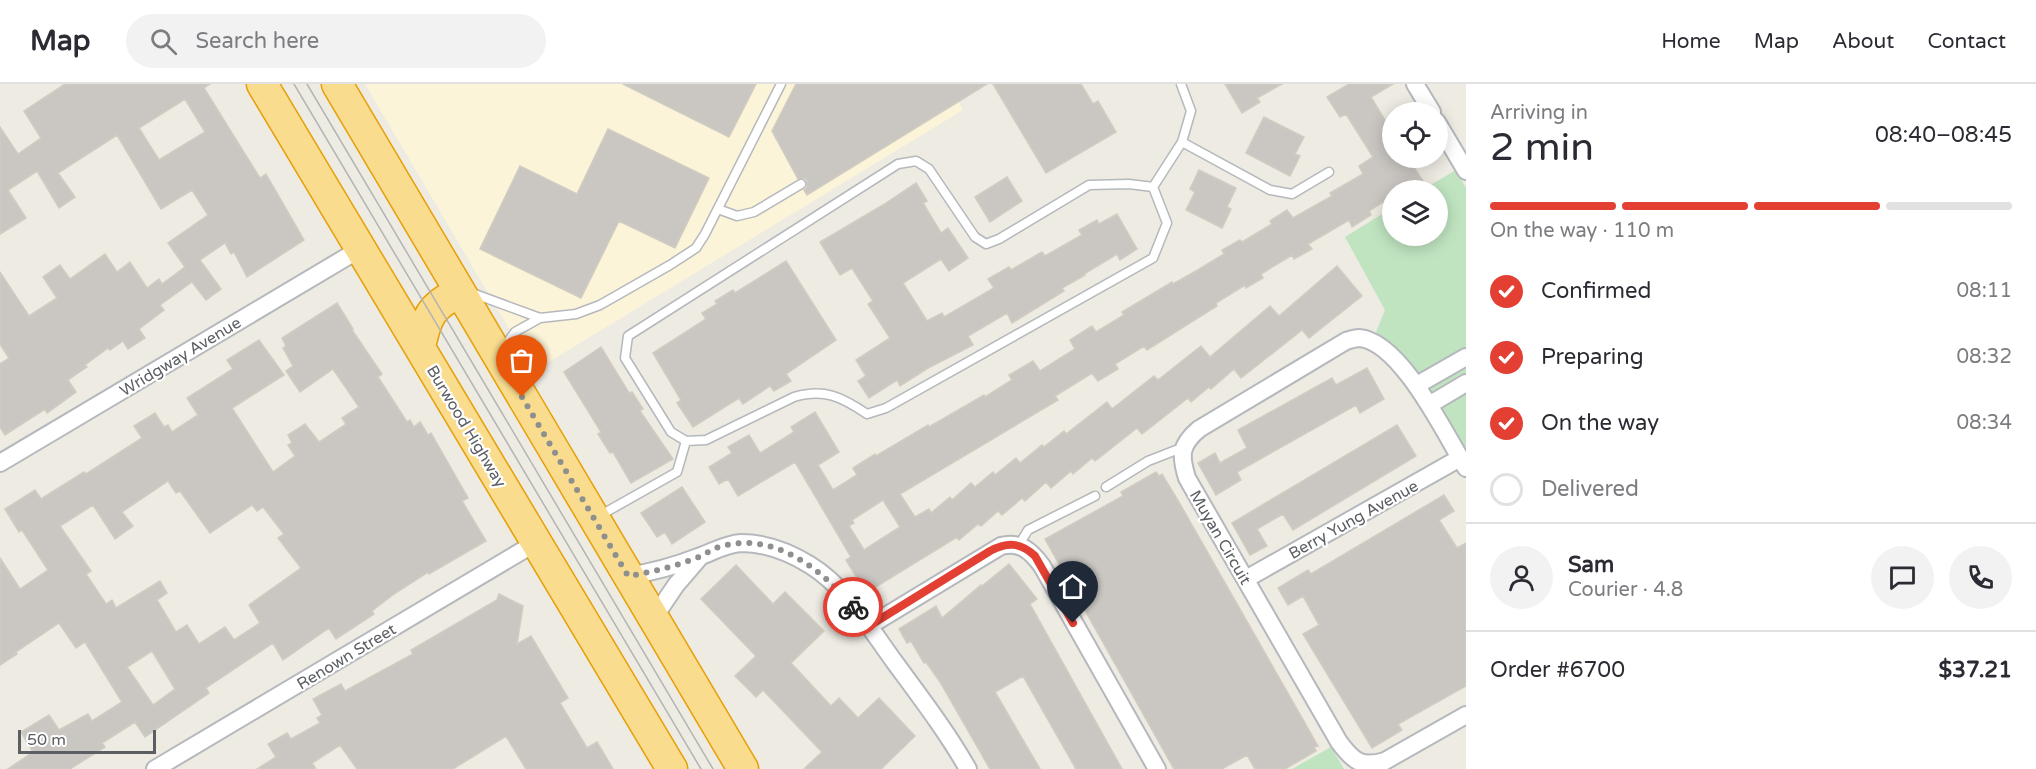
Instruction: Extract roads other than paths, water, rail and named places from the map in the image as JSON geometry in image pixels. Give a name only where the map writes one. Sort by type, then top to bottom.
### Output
[{"type":"highway","name":"Burwood Highway","points":[[261,84],[672,769]]},
{"type":"highway","points":[[337,84],[743,769]]},
{"type":"highway","points":[[420,347],[430,312],[446,298],[459,293]]},
{"type":"street","points":[[1415,84],[1426,102]]},
{"type":"street","points":[[1448,141],[1466,171]]},
{"type":"street","name":"Wridgway Avenue","points":[[0,463],[360,249]]},
{"type":"street","points":[[1184,447],[1199,429],[1346,341],[1359,338],[1372,342],[1397,360],[1417,385],[1463,463]]},
{"type":"street","points":[[1417,385],[1466,357]]},
{"type":"street","points":[[1429,405],[1466,383]]},
{"type":"street","name":"Muyan Circuit","points":[[1184,447],[1182,462],[1187,478],[1340,742],[1353,760],[1364,764],[1385,761],[1466,715]]},
{"type":"street","name":"Berry Yung Avenue","points":[[1246,579],[1463,463]]},
{"type":"street","name":"Renown Street","points":[[155,769],[537,542]]},
{"type":"street","points":[[628,576],[660,571],[719,547],[740,543],[765,545],[787,552],[811,566],[832,583],[869,626],[943,729],[968,769]]},
{"type":"street","points":[[869,626],[1000,546],[1010,544],[1028,549],[1042,566],[1157,769]]},
{"type":"street","points":[[653,619],[676,585],[701,556]]},
{"type":"lane","points":[[499,357],[515,332],[540,318],[587,311],[614,298],[696,248],[781,84]]},
{"type":"lane","points":[[1153,187],[1182,142],[1191,111],[1181,84]]},
{"type":"lane","points":[[1182,142],[1270,190],[1292,194],[1329,172]]},
{"type":"lane","points":[[916,161],[929,169],[975,237],[986,244],[999,239],[1089,185],[1129,184],[1153,187],[1167,223],[1153,258],[886,408],[867,414],[848,401],[827,394],[809,392],[794,397],[706,440],[686,441],[671,432],[625,358],[628,336],[898,164],[916,161]]},
{"type":"lane","points":[[718,209],[737,216],[753,212],[801,184]]},
{"type":"lane","points":[[459,293],[468,292],[478,295],[540,318]]},
{"type":"lane","points":[[593,519],[677,472],[686,441]]},
{"type":"lane","points":[[1106,488],[1161,454],[1184,447]]},
{"type":"lane","points":[[1019,545],[1028,530],[1095,496]]},
{"type":"tram line","points":[[294,84],[701,769]]},
{"type":"tram line","points":[[307,84],[713,769]]}]
